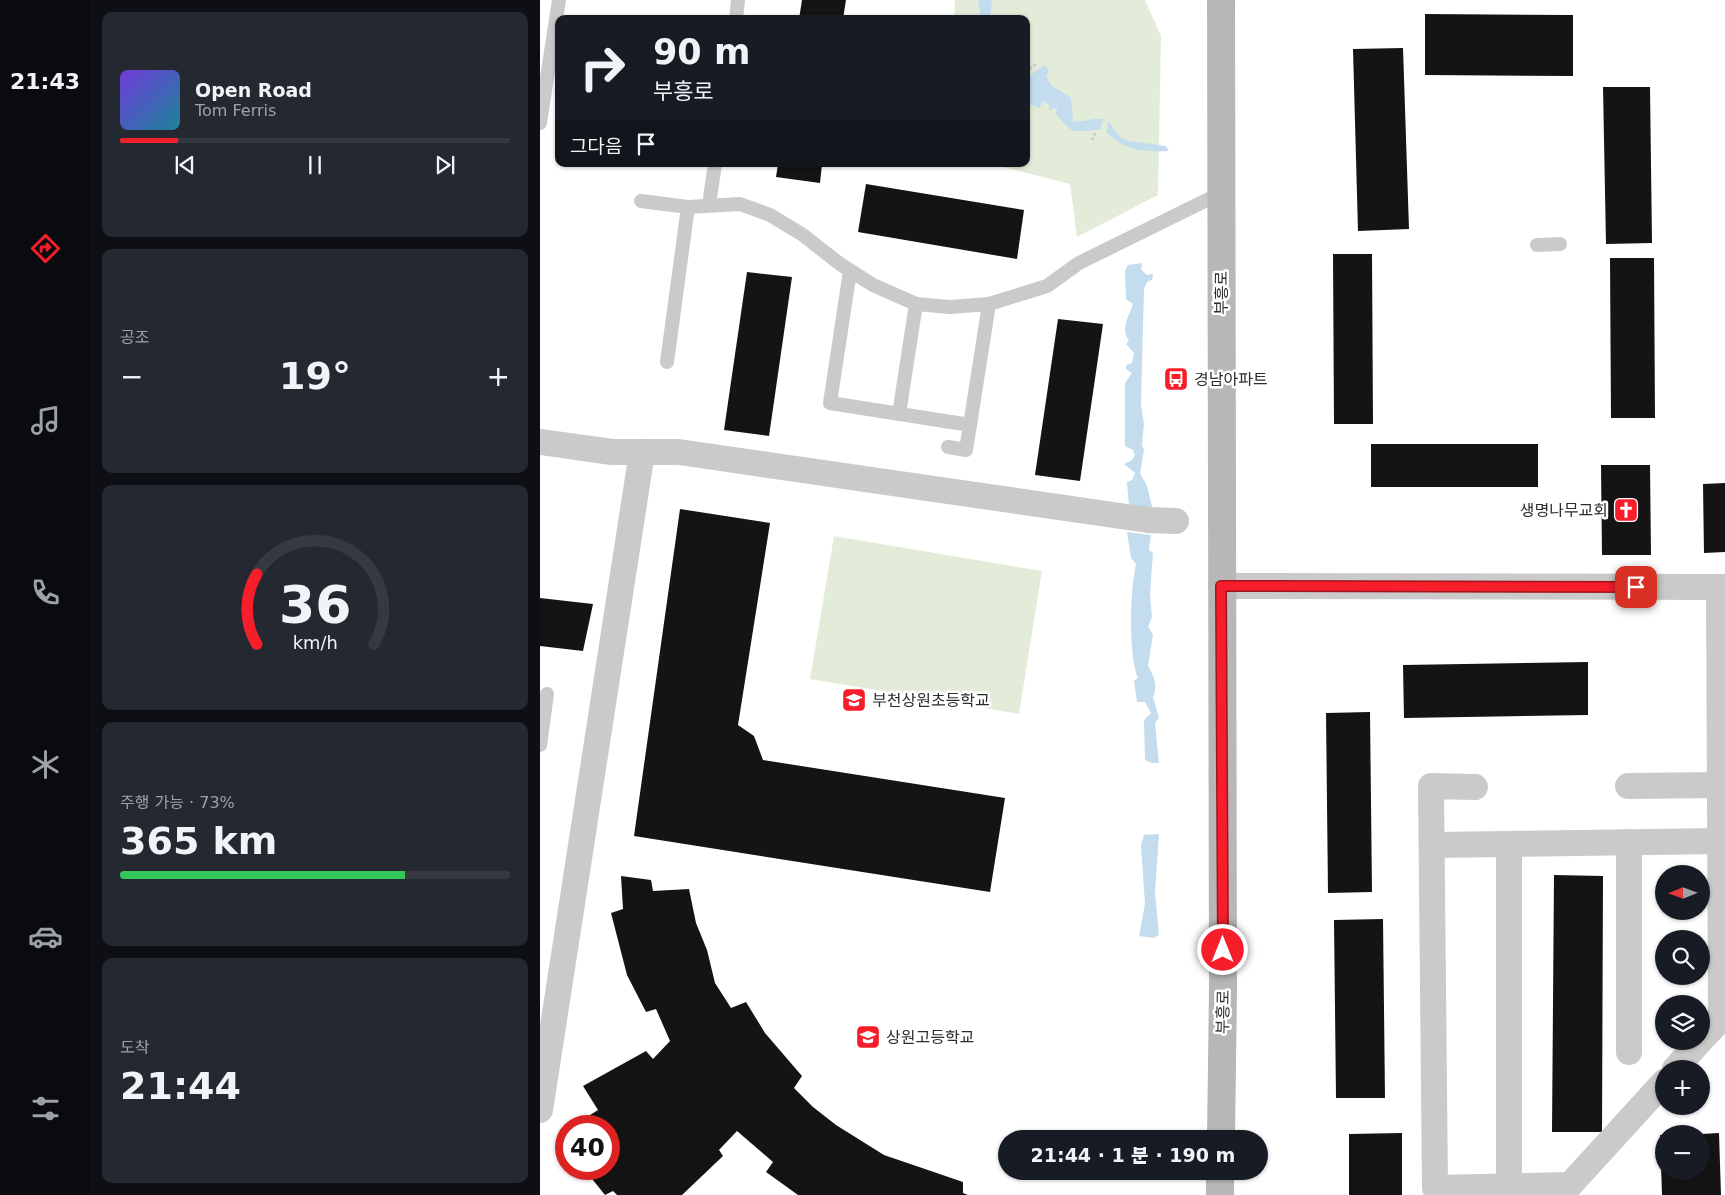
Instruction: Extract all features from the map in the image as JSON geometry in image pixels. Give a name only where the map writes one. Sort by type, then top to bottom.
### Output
[{"type":"street","name":"부흥로","points":[[1221,0],[1223,989],[1221,1130]]},
{"type":"street","points":[[540,442],[612,452],[679,452],[1148,520],[1176,522]]},
{"type":"street","points":[[540,1110],[642,452]]},
{"type":"street","points":[[1221,586],[1722,587],[1720,841],[1723,1018],[1710,1032]]},
{"type":"street","points":[[1628,786],[1720,785]]},
{"type":"street","points":[[1475,787],[1431,786],[1435,1191],[1509,1186],[1570,1190],[1655,1092]]},
{"type":"street","points":[[1432,845],[1720,841]]},
{"type":"street","points":[[1629,842],[1629,1052]]},
{"type":"street","points":[[1509,844],[1509,1186]]},
{"type":"street","points":[[1683,1060],[1693,1050]]},
{"type":"street","points":[[1220,1180],[1220,1195]]},
{"type":"lane","points":[[557,15],[559,0]]},
{"type":"lane","points":[[736,15],[738,0]]},
{"type":"lane","points":[[540,123],[555,26]]},
{"type":"lane","points":[[709,204],[715,167]]},
{"type":"lane","points":[[642,201],[688,207],[709,204],[740,204],[770,215],[803,235],[850,271],[873,285],[916,304],[950,307],[988,304],[1047,286],[1079,263],[1221,193]]},
{"type":"lane","points":[[667,362],[688,207]]},
{"type":"lane","points":[[1537,245],[1560,244]]},
{"type":"lane","points":[[850,271],[830,403],[970,425]]},
{"type":"lane","points":[[899,414],[916,304]]},
{"type":"lane","points":[[948,447],[966,450],[988,304]]},
{"type":"lane","points":[[540,745],[547,694]]},
{"type":"path","points":[[1030,69],[1036,64]]},
{"type":"path","points":[[1092,140],[1096,131]]},
{"type":"green space","points":[[955,0],[1145,0],[1161,36],[1158,195],[1077,237],[1070,184],[1003,167],[1030,167],[1030,15],[954,15]]},
{"type":"green space","points":[[834,536],[1042,571],[1019,714],[810,679]]},
{"type":"water","points":[[978,0],[992,0],[990,15],[980,15]]},
{"type":"water","points":[[1045,65],[1049,71],[1046,77],[1051,85],[1071,98],[1073,121],[1103,119],[1100,130],[1072,130],[1056,114],[1057,108],[1049,110],[1049,105],[1044,101],[1039,108],[1030,105],[1030,75]]},
{"type":"water","points":[[1108,121],[1121,138],[1129,141],[1166,146],[1169,151],[1135,149],[1121,144],[1107,133]]},
{"type":"water","points":[[1142,263],[1141,269],[1147,275],[1153,274],[1152,280],[1148,281],[1144,288],[1141,404],[1144,424],[1142,445],[1144,450],[1140,473],[1147,486],[1153,511],[1129,508],[1127,482],[1132,480],[1135,473],[1124,464],[1132,460],[1135,455],[1133,450],[1125,446],[1125,383],[1132,373],[1126,369],[1126,365],[1132,363],[1134,353],[1126,344],[1129,341],[1126,336],[1125,327],[1133,304],[1126,299],[1125,271],[1128,265]]},
{"type":"water","points":[[1127,532],[1151,535],[1149,550],[1153,553],[1150,594],[1152,617],[1148,627],[1153,634],[1148,666],[1155,681],[1153,697],[1159,718],[1155,723],[1159,763],[1145,760],[1144,720],[1151,713],[1145,702],[1137,702],[1134,681],[1138,678],[1131,639],[1131,622],[1132,590],[1136,564],[1131,558]]},
{"type":"water","points":[[1159,834],[1155,893],[1159,935],[1154,938],[1139,936],[1145,904],[1141,845],[1144,835]]},
{"type":"building","points":[[802,0],[846,0],[844,15],[800,15]]},
{"type":"building","points":[[1425,14],[1573,15],[1573,76],[1425,75]]},
{"type":"building","points":[[1403,48],[1409,229],[1358,231],[1353,49]]},
{"type":"building","points":[[1603,87],[1650,87],[1652,243],[1606,244]]},
{"type":"building","points":[[778,167],[822,167],[820,183],[776,177]]},
{"type":"building","points":[[866,184],[1024,210],[1017,259],[858,232]]},
{"type":"building","points":[[1333,254],[1372,254],[1373,424],[1334,424]]},
{"type":"building","points":[[1610,258],[1654,258],[1655,418],[1611,418]]},
{"type":"building","points":[[747,272],[792,277],[769,436],[724,430]]},
{"type":"building","points":[[1058,319],[1103,324],[1080,481],[1035,475]]},
{"type":"building","points":[[1371,444],[1538,444],[1538,487],[1371,487]]},
{"type":"building","name":"생명나무교회","points":[[1601,465],[1650,465],[1651,555],[1602,555]]},
{"type":"building","points":[[1725,483],[1725,552],[1704,553],[1703,484]]},
{"type":"building","points":[[680,509],[770,523],[738,725],[754,736],[763,760],[1005,798],[990,892],[634,836]]},
{"type":"building","points":[[540,598],[593,604],[583,651],[540,646]]},
{"type":"building","points":[[1588,662],[1588,715],[1404,718],[1403,665]]},
{"type":"building","points":[[1370,712],[1372,892],[1328,893],[1326,713]]},
{"type":"building","points":[[1554,875],[1603,876],[1602,1132],[1552,1132]]},
{"type":"building","points":[[621,876],[651,880],[653,891],[689,889],[696,923],[707,950],[715,983],[731,1008],[746,1002],[765,1033],[802,1076],[794,1088],[813,1107],[836,1125],[884,1155],[963,1182],[963,1193],[968,1195],[798,1195],[766,1172],[773,1162],[737,1131],[719,1150],[723,1156],[682,1195],[617,1195],[613,1191],[605,1195],[593,1180],[620,1180],[620,1115],[590,1115],[598,1110],[583,1086],[646,1051],[653,1059],[670,1041],[656,1009],[646,1012],[627,975],[611,913],[623,909]]},
{"type":"building","points":[[1383,919],[1385,1098],[1336,1098],[1334,920]]},
{"type":"building","points":[[1402,1133],[1402,1195],[1349,1195],[1349,1134]]},
{"type":"building","points":[[1719,1133],[1721,1195],[1662,1195],[1662,1180],[1710,1180],[1710,1134]]},
{"type":"place","name":"경남아파트","points":[[1176,379]]},
{"type":"place","name":"생명나무교회","points":[[1626,510]]},
{"type":"place","name":"부천상원초등학교","points":[[854,700]]},
{"type":"place","name":"상원고등학교","points":[[868,1037]]},
{"type":"route","points":[[1223,950],[1221,586],[1636,587]]}]
